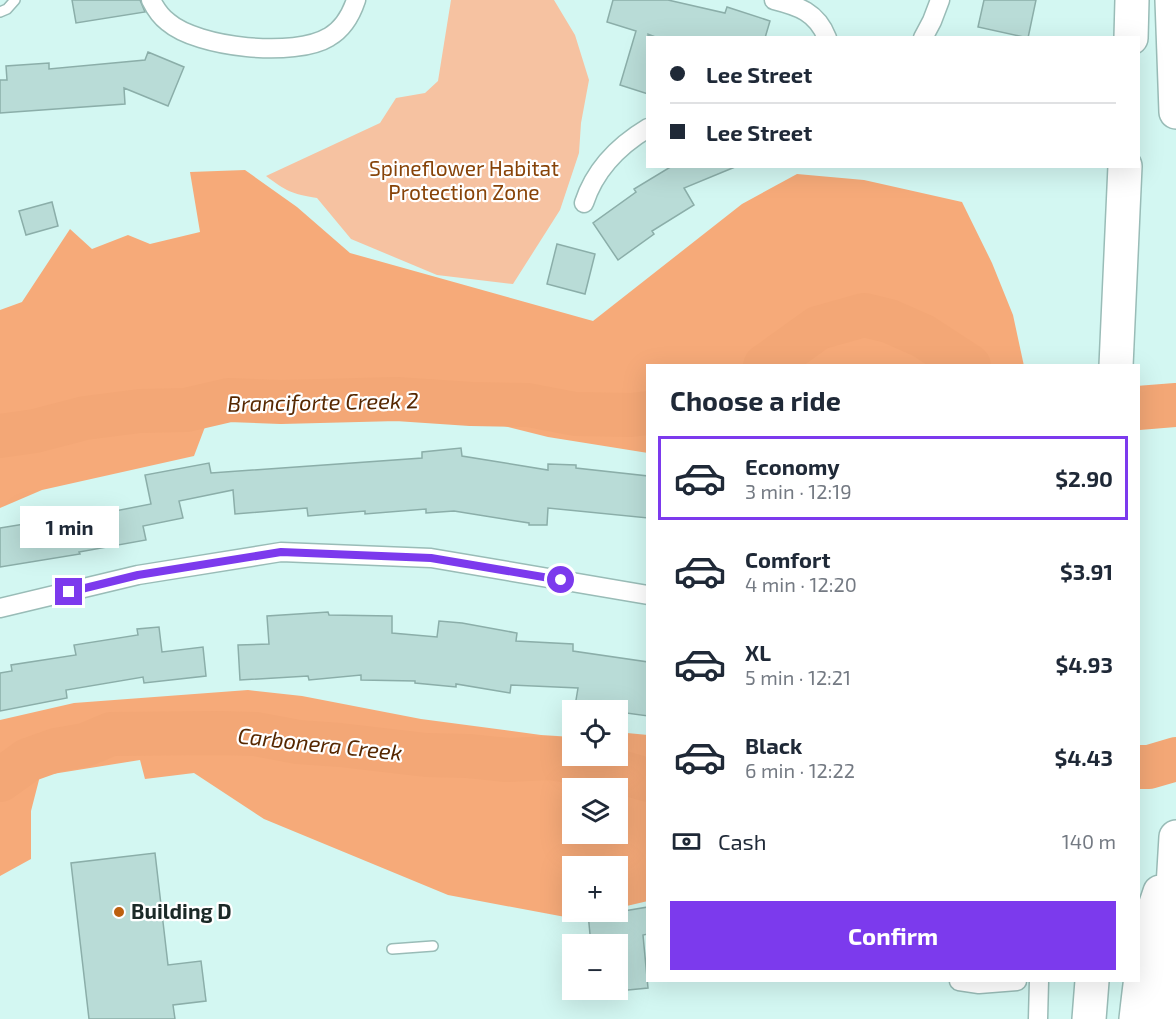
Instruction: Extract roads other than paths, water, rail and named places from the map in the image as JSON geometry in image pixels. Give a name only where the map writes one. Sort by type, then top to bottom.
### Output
[{"type":"highway","points":[[1131,36],[1132,0]]},
{"type":"highway","points":[[1172,0],[1176,111]]},
{"type":"highway","points":[[1117,351],[1125,168]]},
{"type":"highway","points":[[1165,1019],[1176,837]]},
{"type":"highway","points":[[1136,1019],[1144,951],[1150,924],[1175,854]]},
{"type":"highway","points":[[1089,1019],[1092,982]]},
{"type":"street","points":[[151,0],[156,10],[168,22],[184,32],[223,44],[262,48],[299,46],[327,38],[342,26],[356,0]]},
{"type":"street","points":[[774,0],[799,7],[814,16],[826,36]]},
{"type":"street","points":[[924,36],[940,0]]},
{"type":"street","points":[[584,203],[596,175],[607,161],[646,129]]},
{"type":"street","points":[[0,608],[138,575],[281,552],[431,558],[646,595]]},
{"type":"street","points":[[966,982],[979,984],[1004,982]]},
{"type":"street","points":[[1038,1019],[1039,982]]},
{"type":"lane","points":[[0,12],[7,9],[15,0]]},
{"type":"lane","points":[[392,949],[433,946]]},
{"type":"waterway","name":"Branciforte Creek 2","points":[[768,364],[818,328],[864,315],[889,321],[923,336],[966,364]]},
{"type":"waterway","name":"Branciforte Creek 2","points":[[0,436],[35,431],[85,418],[140,411],[186,410],[229,400],[281,402],[397,399],[528,405],[575,414],[646,413]]},
{"type":"waterway","name":"Branciforte Creek 2","points":[[1140,408],[1176,405]]},
{"type":"waterway","name":"Carbonera Creek","points":[[0,780],[28,760],[56,750],[85,745],[111,734],[219,733],[255,734],[298,742],[426,755],[507,760],[550,758],[600,766],[646,779]]},
{"type":"waterway","name":"Carbonera Creek","points":[[1140,767],[1149,767],[1176,759]]},
{"type":"place","name":"Building D","points":[[119,912]]},
{"type":"park label","name":"Spineflower Habitat Protection Zone","points":[[464,181]]}]
